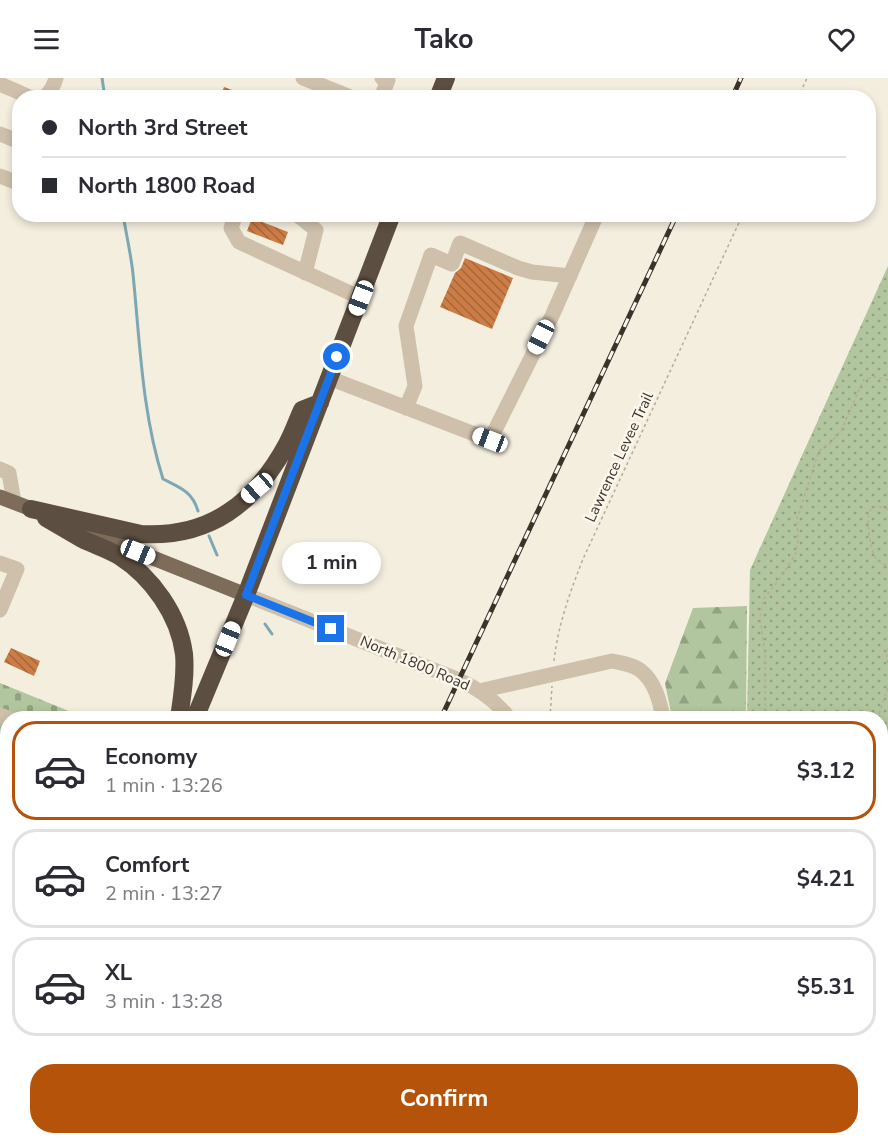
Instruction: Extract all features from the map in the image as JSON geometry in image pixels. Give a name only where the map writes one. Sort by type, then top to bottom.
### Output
[{"type":"highway","points":[[198,711],[246,595],[389,222]]},
{"type":"highway","points":[[31,509],[141,534],[175,533],[204,525],[219,519],[257,488],[272,469],[288,442],[302,410],[320,403]]},
{"type":"highway","points":[[31,509],[82,539],[118,555],[154,586],[177,628],[184,654],[180,711]]},
{"type":"main road","points":[[7,499],[246,595]]},
{"type":"street","points":[[382,78],[388,80],[384,90]]},
{"type":"street","points":[[313,80],[335,90]]},
{"type":"street","points":[[233,222],[231,228],[239,242],[361,298]]},
{"type":"street","points":[[305,273],[315,230],[306,222]]},
{"type":"street","points":[[330,378],[490,440],[552,316],[594,222]]},
{"type":"street","points":[[406,408],[415,386],[406,326],[431,255],[452,264],[460,243],[518,268],[532,272],[570,276]]},
{"type":"street","points":[[3,475],[7,499]]},
{"type":"street","points":[[0,563],[16,570],[0,610]]},
{"type":"street","name":"North 1800 Road","points":[[246,595],[454,678],[479,691],[502,711]]},
{"type":"street","points":[[479,691],[612,661],[641,671],[653,686],[662,711]]},
{"type":"path","name":"Lawrence Levee Trail","points":[[550,711],[556,642],[566,602],[583,559],[739,222]]},
{"type":"path","points":[[765,711],[765,655],[760,618],[763,600],[795,555],[798,540],[797,519],[819,451],[841,431],[864,379],[876,377],[888,380]]},
{"type":"path","points":[[888,509],[878,506],[871,507],[868,524],[875,557],[888,566]]},
{"type":"path","points":[[888,649],[886,651],[888,665]]},
{"type":"path","points":[[880,711],[888,687]]},
{"type":"green space","points":[[888,266],[888,711],[747,711],[750,570]]},
{"type":"green space","points":[[747,606],[746,711],[671,711],[665,683],[693,608]]},
{"type":"green space","points":[[0,683],[69,711],[0,711]]},
{"type":"building","points":[[250,222],[262,222],[288,232],[283,245],[247,231]]},
{"type":"building","points":[[465,258],[513,278],[492,329],[440,307],[455,273],[461,268]]},
{"type":"building","points":[[11,648],[40,661],[34,676],[4,662]]},
{"type":"waterway","points":[[102,78],[104,90]]},
{"type":"waterway","points":[[124,222],[132,266],[146,403],[156,454],[163,479],[189,494],[198,511]]},
{"type":"waterway","points":[[209,536],[217,555]]},
{"type":"waterway","points":[[265,624],[272,634]]},
{"type":"railway","points":[[736,90],[741,78]]},
{"type":"railway","points":[[444,711],[673,222]]},
{"type":"route","points":[[331,629],[246,595],[337,357]]}]
